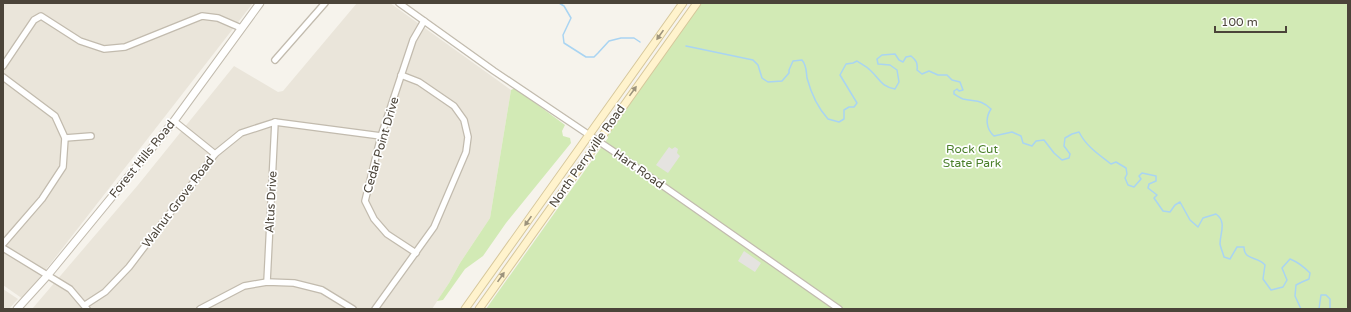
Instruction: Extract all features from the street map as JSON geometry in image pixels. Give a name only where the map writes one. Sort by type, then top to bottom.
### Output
[{"type":"main road","name":"North Perryville Road","points":[[465,309],[683,3]]},
{"type":"main road","name":"North Perryville Road","points":[[479,309],[696,3]]},
{"type":"street","name":"Forest Hills Road","points":[[17,309],[47,276],[174,121],[260,3]]},
{"type":"street","points":[[275,60],[325,3]]},
{"type":"street","name":"Hart Road","points":[[399,3],[839,309]]},
{"type":"street","points":[[3,66],[34,20],[41,16],[80,41],[104,49],[125,47],[202,16],[218,18],[241,28]]},
{"type":"street","name":"Cedar Point Drive","points":[[416,253],[387,234],[374,219],[365,201],[381,136],[412,40],[424,21]]},
{"type":"street","points":[[375,309],[434,227],[466,152],[468,136],[464,120],[454,106],[419,82],[401,75]]},
{"type":"street","points":[[3,77],[55,116],[66,138],[63,167],[42,199],[3,244]]},
{"type":"street","points":[[174,121],[215,154]]},
{"type":"street","name":"Walnut Grove Road","points":[[86,307],[105,292],[129,267],[215,154],[241,133],[275,122],[381,136]]},
{"type":"street","name":"Altus Drive","points":[[267,282],[275,122]]},
{"type":"street","points":[[66,138],[91,136]]},
{"type":"street","points":[[3,248],[70,289],[86,307]]},
{"type":"street","points":[[200,309],[244,286],[267,282],[294,282],[322,290],[353,309]]},
{"type":"shaded area","points":[[3,3],[253,3],[23,299],[3,285]]},
{"type":"shaded area","points":[[357,3],[390,3],[511,90],[490,218],[432,309],[32,309],[138,185],[234,66],[278,92],[283,91]]},
{"type":"shaded area","points":[[669,147],[672,149],[675,147],[678,149],[677,153],[680,156],[668,173],[656,165]]},
{"type":"shaded area","points":[[744,251],[761,263],[755,272],[738,261]]},
{"type":"shaded area","points":[[3,289],[18,299],[9,309],[3,309]]},
{"type":"green space","name":"Rock Cut State Park","points":[[701,3],[1348,3],[1348,309],[486,309],[608,138],[608,135]]},
{"type":"green space","points":[[515,88],[565,125],[562,131],[563,136],[570,138],[571,143],[506,223],[483,256],[465,269],[443,300],[437,301],[490,218],[511,90]]},
{"type":"waterway","points":[[559,3],[564,6],[571,18],[563,35],[564,43],[586,57],[594,57],[609,41],[621,38],[634,38],[640,42]]},
{"type":"waterway","points":[[686,46],[753,60],[758,65],[762,78],[768,82],[782,81],[789,73],[793,61],[802,60],[806,66],[807,78],[815,100],[828,119],[839,122],[844,119],[844,110],[849,107],[854,107],[857,103],[840,75],[846,64],[857,61],[873,73],[883,84],[895,89],[899,82],[897,70],[890,65],[878,64],[877,59],[882,55],[895,54],[899,60],[903,62],[906,57],[911,56],[916,62],[917,70],[922,74],[929,71],[938,75],[947,75],[952,80],[960,82],[963,90],[959,91],[957,89],[954,91],[954,94],[963,99],[981,102],[991,109],[987,123],[989,130],[994,136],[1012,132],[1021,136],[1023,143],[1032,146],[1036,141],[1044,140],[1054,153],[1062,160],[1069,158],[1070,154],[1064,146],[1065,138],[1079,132],[1089,146],[1111,164],[1116,162],[1126,168],[1127,174],[1125,178],[1128,185],[1134,187],[1141,179],[1139,176],[1142,173],[1156,176],[1156,181],[1149,184],[1148,188],[1157,195],[1154,198],[1163,211],[1170,212],[1175,205],[1180,202],[1190,220],[1198,227],[1203,218],[1216,214],[1222,224],[1220,244],[1224,257],[1230,259],[1237,247],[1244,247],[1246,254],[1259,260],[1265,265],[1263,279],[1271,290],[1283,287],[1287,280],[1282,268],[1290,259],[1298,263],[1310,273],[1309,279],[1296,285],[1295,296],[1301,309]]},
{"type":"waterway","points":[[1319,309],[1321,295],[1326,295],[1330,299],[1330,309]]}]
